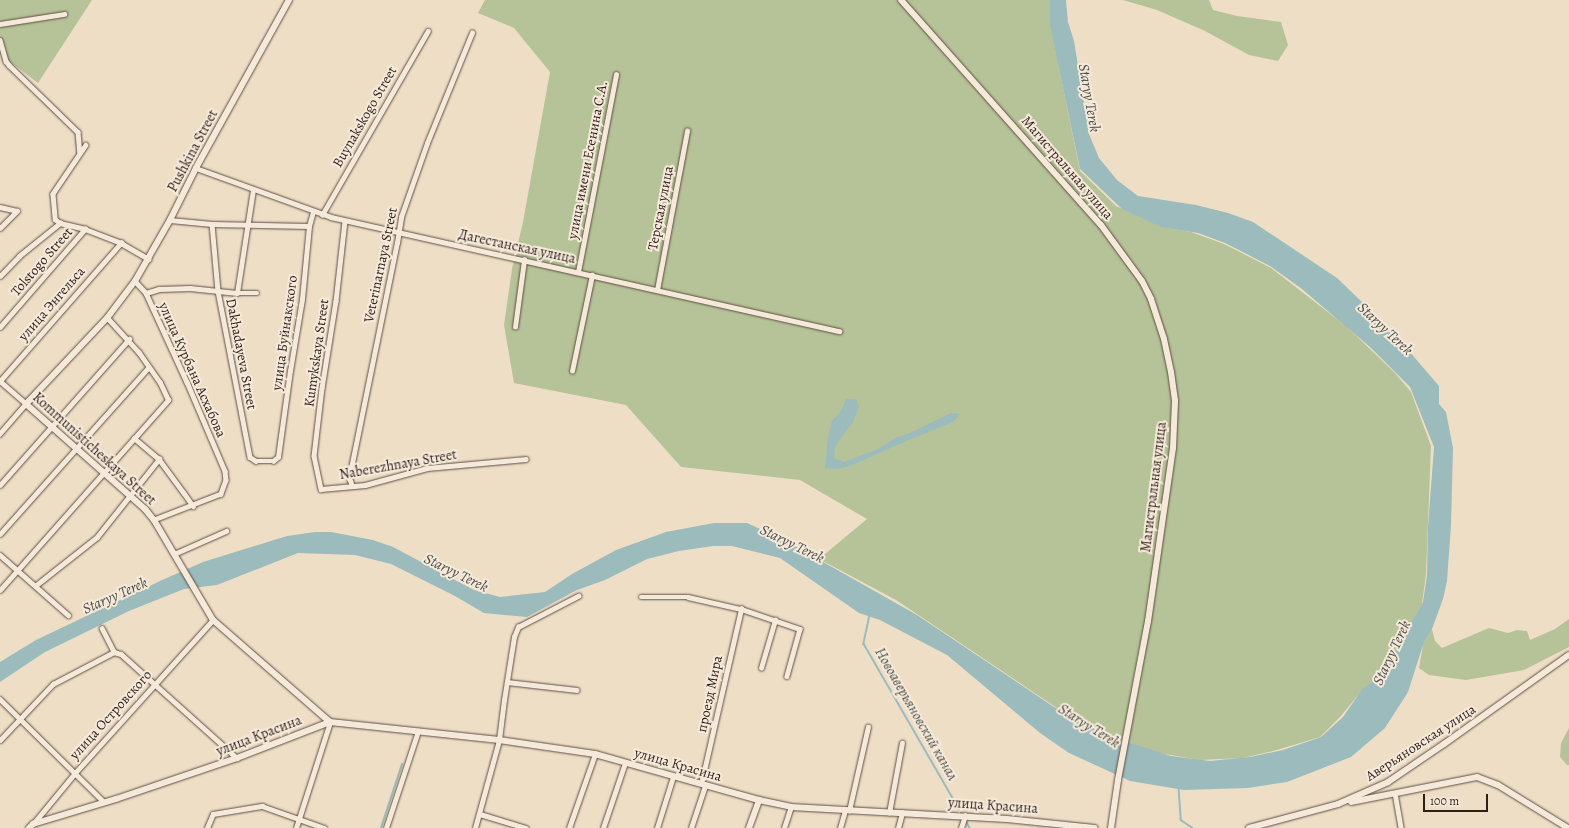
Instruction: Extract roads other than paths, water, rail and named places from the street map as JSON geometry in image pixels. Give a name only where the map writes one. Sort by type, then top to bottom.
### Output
[{"type":"street","name":"Pushkina Street","points":[[0,434],[26,404],[107,318],[136,281],[170,220],[196,168],[289,0]]},
{"type":"street","name":"Магистральная улица","points":[[901,0],[1102,225],[1142,281],[1158,317],[1171,372],[1175,401],[1176,425],[1148,621],[1118,780],[1111,828]]},
{"type":"street","points":[[0,24],[64,14]]},
{"type":"street","name":"Buynakskogo Street","points":[[322,215],[428,31]]},
{"type":"street","name":"Veterinarnaya Street","points":[[352,486],[349,478],[401,217],[427,143],[472,33]]},
{"type":"street","points":[[0,40],[6,61],[9,65],[78,132],[80,153]]},
{"type":"street","name":"улица имени Есенина С.А.","points":[[578,272],[616,75]]},
{"type":"street","name":"Терская улица","points":[[657,290],[687,131]]},
{"type":"street","points":[[86,146],[53,194],[56,219],[60,223],[86,229],[121,243],[149,259]]},
{"type":"street","name":"Дагестанская улица","points":[[196,168],[322,215],[839,331]]},
{"type":"street","points":[[237,293],[253,190]]},
{"type":"street","points":[[0,207],[17,210],[0,228]]},
{"type":"street","name":"улица Буйнакского","points":[[278,457],[302,299],[309,226],[313,212]]},
{"type":"street","points":[[170,220],[212,224],[309,226]]},
{"type":"street","name":"Kumykskaya Street","points":[[321,489],[314,456],[322,388],[336,301],[345,220]]},
{"type":"street","points":[[0,276],[19,256],[60,223]]},
{"type":"street","name":"Dakhadayeva Street","points":[[212,224],[218,291],[250,457],[256,462],[273,461],[278,457]]},
{"type":"street","name":"Tolstogo Street","points":[[0,327],[86,229]]},
{"type":"street","name":"улица Энгельса","points":[[0,381],[121,243]]},
{"type":"street","points":[[515,327],[524,260]]},
{"type":"street","points":[[572,371],[592,275]]},
{"type":"street","name":"улица Курбана Асхабова","points":[[136,281],[146,293],[187,382],[225,471],[226,480],[221,494],[192,506]]},
{"type":"street","points":[[146,293],[159,289],[190,288],[207,288],[237,293],[257,293]]},
{"type":"street","points":[[0,590],[102,472],[168,400],[160,383],[129,339],[107,318]]},
{"type":"street","points":[[0,485],[129,339]]},
{"type":"street","points":[[0,534],[148,368]]},
{"type":"street","name":"Kommunisticheskaya Street","points":[[0,381],[76,450],[145,509],[154,520],[213,620]]},
{"type":"street","points":[[134,438],[159,459],[184,492],[192,506],[154,520]]},
{"type":"street","points":[[35,586],[97,537],[159,459]]},
{"type":"street","name":"Naberezhnaya Street","points":[[321,489],[352,486],[387,480],[427,468],[510,462],[526,459]]},
{"type":"street","points":[[174,554],[193,544],[226,531]]},
{"type":"street","points":[[0,555],[68,615]]},
{"type":"street","points":[[475,828],[499,740],[514,637],[518,627],[578,596]]},
{"type":"street","points":[[641,597],[688,597],[741,609],[800,629],[787,676]]},
{"type":"street","name":"проезд Мира","points":[[691,828],[703,785],[741,609]]},
{"type":"street","points":[[213,620],[330,722],[296,828]]},
{"type":"street","name":"улица Островского","points":[[31,826],[75,773],[213,620]]},
{"type":"street","points":[[761,668],[775,620]]},
{"type":"street","points":[[102,628],[114,652]]},
{"type":"street","points":[[0,740],[21,720],[35,701],[53,684],[114,652],[121,654],[237,758]]},
{"type":"street","name":"Аверьяновская улица","points":[[1249,828],[1338,804],[1388,782],[1569,655]]},
{"type":"street","points":[[507,682],[577,690]]},
{"type":"street","points":[[0,700],[104,802]]},
{"type":"street","name":"улица Красина","points":[[31,826],[237,758],[330,722],[499,740],[595,754],[673,777],[791,807],[965,816],[1095,828]]},
{"type":"street","points":[[840,828],[847,811],[868,727]]},
{"type":"street","points":[[386,828],[418,731]]},
{"type":"street","points":[[889,813],[902,743]]},
{"type":"street","points":[[570,828],[595,754]]},
{"type":"street","points":[[603,828],[626,763]]},
{"type":"street","points":[[657,828],[673,777]]},
{"type":"street","points":[[1338,804],[1477,778],[1498,785],[1568,828]]},
{"type":"street","points":[[1395,793],[1401,828]]},
{"type":"street","points":[[750,828],[759,800]]},
{"type":"street","points":[[207,828],[213,814],[262,806],[324,828]]},
{"type":"street","points":[[784,828],[791,807]]},
{"type":"street","points":[[898,828],[902,813]]},
{"type":"street","points":[[480,814],[526,828]]},
{"type":"street","points":[[961,828],[965,816]]},
{"type":"water","name":"Staryy Terek","points":[[1050,0],[1066,0],[1068,22],[1074,41],[1089,134],[1099,158],[1117,180],[1138,196],[1196,205],[1228,213],[1253,222],[1337,278],[1390,329],[1439,386],[1439,404],[1446,412],[1453,448],[1451,525],[1447,581],[1443,599],[1432,629],[1423,645],[1408,692],[1385,728],[1351,757],[1287,782],[1248,788],[1184,790],[1130,781],[1069,753],[1040,733],[947,655],[880,620],[859,613],[780,558],[732,546],[713,546],[679,551],[647,559],[605,580],[577,590],[527,617],[484,613],[455,596],[391,564],[355,555],[298,553],[217,585],[184,589],[129,611],[45,652],[0,682],[0,662],[36,640],[203,562],[287,536],[315,532],[331,532],[373,540],[393,547],[474,590],[500,597],[545,592],[572,574],[616,550],[666,532],[714,523],[747,523],[786,541],[917,615],[1054,707],[1106,735],[1171,756],[1210,761],[1250,757],[1283,750],[1321,737],[1343,717],[1363,688],[1380,677],[1423,602],[1427,575],[1428,527],[1434,447],[1410,387],[1370,347],[1302,289],[1270,266],[1225,243],[1198,233],[1161,227],[1122,209],[1080,169],[1050,26]]},
{"type":"water","points":[[846,399],[856,399],[859,407],[853,422],[835,446],[834,458],[844,462],[878,449],[895,438],[910,433],[951,413],[960,414],[953,422],[850,466],[838,469],[825,468],[828,437],[832,421],[841,411]]},
{"type":"waterway","name":"Новоаверьяновский канал","points":[[870,615],[864,644],[962,814]]},
{"type":"waterway","points":[[381,828],[402,764]]},
{"type":"waterway","points":[[1179,788],[1181,820],[1193,828]]},
{"type":"waterway","name":"Новоаверьяновский канал","points":[[965,819],[970,828]]}]
